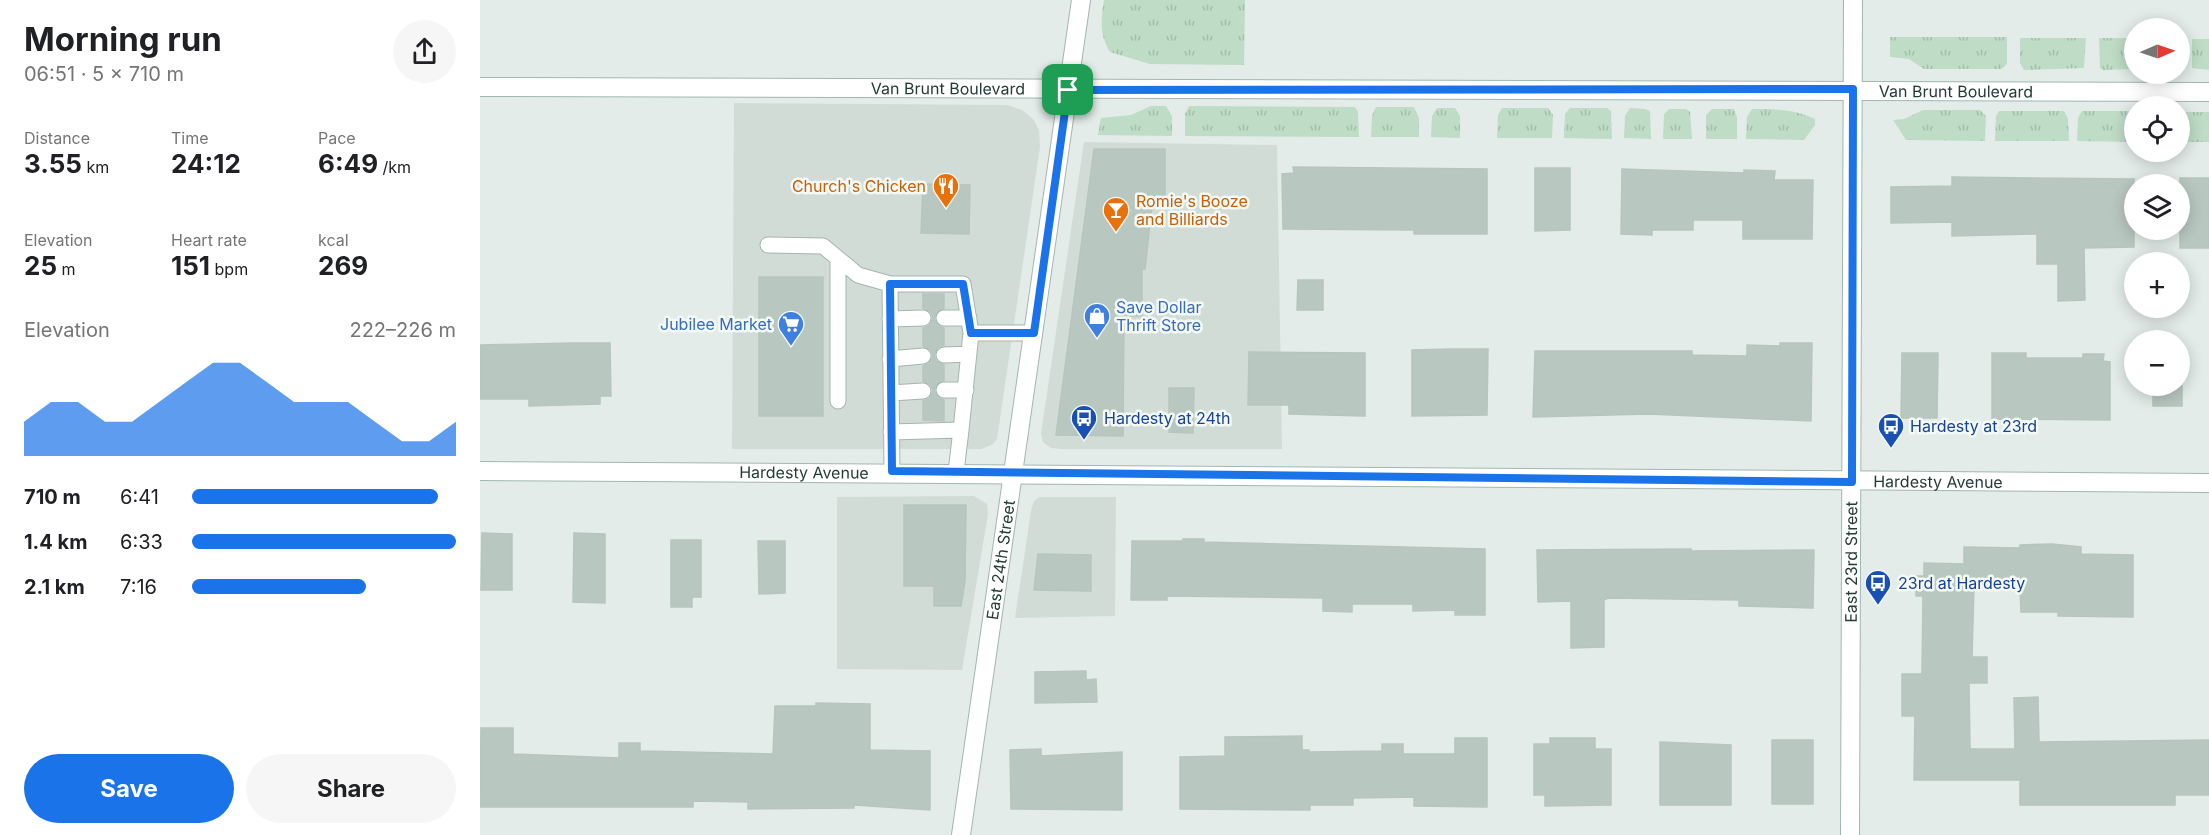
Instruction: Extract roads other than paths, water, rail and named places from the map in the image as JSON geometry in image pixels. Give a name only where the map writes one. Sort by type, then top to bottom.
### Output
[{"type":"street","name":"East 24th Street","points":[[961,835],[1015,472],[1081,0]]},
{"type":"street","name":"East 23rd Street","points":[[1850,835],[1853,0]]},
{"type":"street","name":"Van Brunt Boulevard","points":[[480,87],[1068,90],[1853,89],[2209,92]]},
{"type":"street","name":"Hardesty Avenue","points":[[480,471],[892,471],[1852,482],[2209,483]]},
{"type":"lane","points":[[768,245],[823,246],[858,275],[890,284],[963,284],[970,326],[969,354],[956,472]]},
{"type":"lane","points":[[838,259],[838,401]]},
{"type":"lane","points":[[890,284],[892,471]]},
{"type":"lane","points":[[890,319],[923,318]]},
{"type":"lane","points":[[944,318],[970,326],[1034,333]]},
{"type":"lane","points":[[944,355],[969,354]]},
{"type":"lane","points":[[890,359],[923,356]]},
{"type":"lane","points":[[944,390],[966,390]]},
{"type":"lane","points":[[891,393],[923,391]]},
{"type":"lane","points":[[891,432],[961,430]]},
{"type":"place","name":"Church's Chicken","points":[[946,209]]},
{"type":"place","name":"Romie's Booze and Billiards","points":[[1116,233]]},
{"type":"place","name":"Save Dollar Thrift Store","points":[[1097,339]]},
{"type":"place","name":"Jubilee Market","points":[[791,347]]},
{"type":"place","name":"Hardesty at 24th","points":[[1084,441]]},
{"type":"place","name":"Hardesty at 23rd","points":[[1891,449]]},
{"type":"place","name":"23rd at Hardesty","points":[[1878,606]]}]
